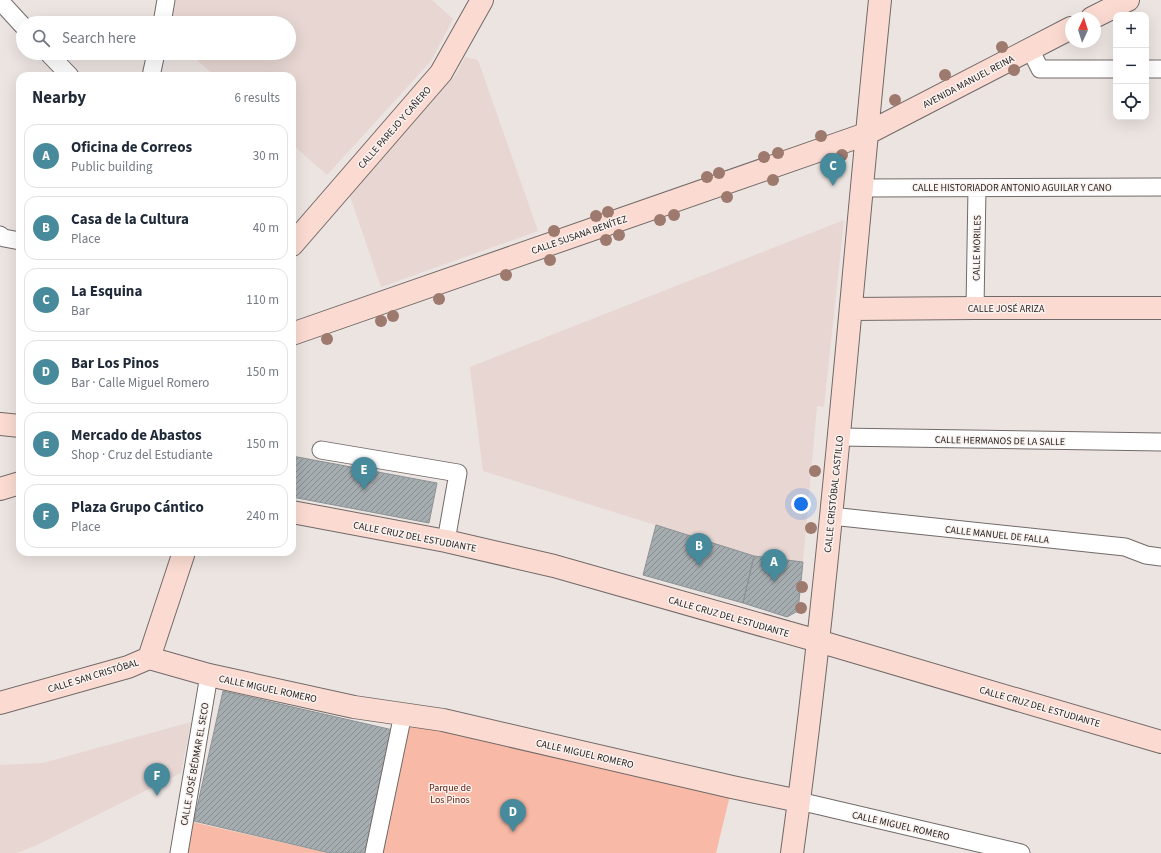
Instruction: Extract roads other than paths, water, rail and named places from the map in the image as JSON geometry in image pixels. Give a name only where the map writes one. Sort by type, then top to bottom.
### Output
[{"type":"street","points":[[163,16],[166,0]]},
{"type":"street","name":"CALLE PAREJO Y CAÑERO","points":[[296,240],[441,73],[482,0]]},
{"type":"street","name":"CALLE CRISTÓBAL CASTILLO","points":[[792,853],[818,641],[831,516],[866,134],[880,0]]},
{"type":"street","points":[[1101,14],[1128,0]]},
{"type":"street","points":[[3,4],[16,18]]},
{"type":"street","name":"AVENIDA MANUEL REINA","points":[[866,134],[1065,31]]},
{"type":"street","points":[[1030,49],[1040,69],[1113,69]]},
{"type":"street","points":[[55,60],[66,72]]},
{"type":"street","points":[[152,72],[154,60]]},
{"type":"street","points":[[1149,69],[1161,69]]},
{"type":"street","name":"CALLE SUSANA BENÍTEZ","points":[[296,333],[866,134]]},
{"type":"street","name":"CALLE HISTORIADOR ANTONIO AGUILAR Y CANO","points":[[862,188],[1161,186]]},
{"type":"street","name":"CALLE MORILES","points":[[975,308],[977,188]]},
{"type":"street","points":[[0,235],[4,238],[16,240]]},
{"type":"street","name":"CALLE JOSÉ ARIZA","points":[[851,309],[1161,308]]},
{"type":"street","points":[[0,424],[16,426]]},
{"type":"street","name":"CALLE HERMANOS DE LA SALLE","points":[[839,437],[1161,442]]},
{"type":"street","points":[[321,450],[458,473],[446,541]]},
{"type":"street","points":[[0,489],[16,484]]},
{"type":"street","name":"CALLE CRUZ DEL ESTUDIANTE","points":[[296,513],[446,541],[554,566],[818,641],[1161,742]]},
{"type":"street","name":"CALLE MANUEL DE FALLA","points":[[831,516],[1125,547],[1146,555],[1161,557]]},
{"type":"street","name":"CALLE SAN CRISTÓBAL","points":[[0,703],[128,667],[149,658],[183,556]]},
{"type":"street","name":"CALLE MIGUEL ROMERO","points":[[149,658],[209,675],[354,707],[442,720],[1021,853]]},
{"type":"street","name":"CALLE JOSÉ BÉDMAR EL SECO","points":[[179,853],[209,675]]},
{"type":"street","points":[[374,853],[403,714]]},
{"type":"place","name":"La Esquina","points":[[833,186]]},
{"type":"place","name":"Mercado de Abastos","points":[[364,490]]},
{"type":"place","name":"Casa de la Cultura","points":[[699,566]]},
{"type":"place","name":"Oficina de Correos","points":[[774,582]]},
{"type":"place","name":"Plaza Grupo Cántico","points":[[157,796]]},
{"type":"place","name":"Bar Los Pinos","points":[[513,832]]},
{"type":"park label","name":"Parque de Los Pinos","points":[[450,792]]}]
